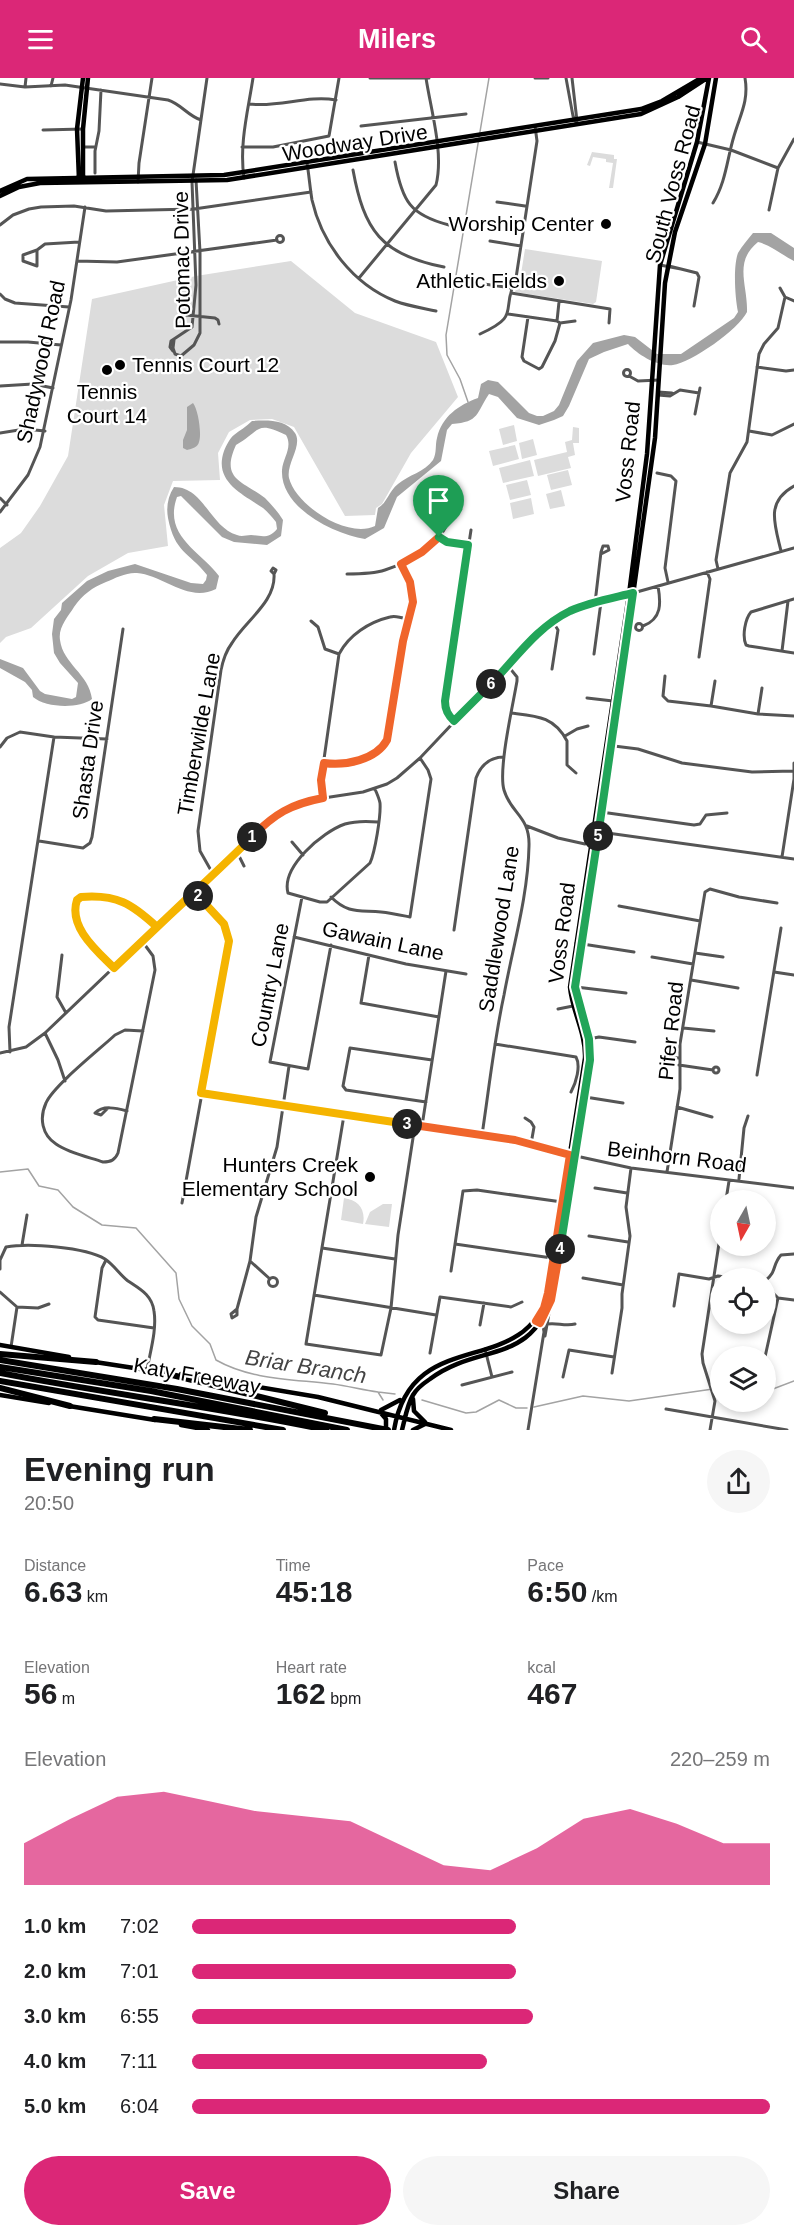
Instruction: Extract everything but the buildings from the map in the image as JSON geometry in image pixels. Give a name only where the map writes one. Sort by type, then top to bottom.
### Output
[{"type":"highway","points":[[0,1354],[96,1362]]},
{"type":"highway","name":"Katy Freeway","points":[[0,1360],[167,1387],[387,1430]]},
{"type":"highway","points":[[0,1367],[151,1391],[346,1430]]},
{"type":"highway","points":[[160,1372],[313,1409],[351,1422]]},
{"type":"highway","points":[[0,1373],[326,1430]]},
{"type":"highway","name":"Katy Freeway","points":[[0,1381],[283,1430]]},
{"type":"highway","points":[[0,1388],[70,1406]]},
{"type":"highway","points":[[154,1419],[250,1430]]},
{"type":"main road","points":[[81,179],[80,129],[83,78]]},
{"type":"main road","points":[[84,88],[88,78]]},
{"type":"main road","points":[[686,86],[694,78]]},
{"type":"main road","name":"Woodway Drive","points":[[653,107],[701,78]]},
{"type":"main road","name":"Woodway Drive","points":[[0,191],[27,179],[40,181],[194,180],[243,175],[372,155],[653,107],[678,97],[708,78]]},
{"type":"main road","name":"South Voss Road","points":[[652,370],[660,265],[697,142],[708,78]]},
{"type":"main road","name":"South Voss Road","points":[[659,370],[668,267],[675,232],[705,144],[716,78]]},
{"type":"main road","name":"Woodway Drive","points":[[535,128],[561,126],[576,121]]},
{"type":"main road","points":[[80,129],[83,147],[81,179]]},
{"type":"main road","name":"Woodway Drive","points":[[0,196],[40,181]]},
{"type":"main road","points":[[682,190],[689,192]]},
{"type":"main road","points":[[656,312],[663,308]]},
{"type":"main road","name":"Voss Road","points":[[652,370],[653,423]]},
{"type":"main road","name":"Voss Road","points":[[586,1040],[573,1006],[573,979],[631,594],[659,370]]},
{"type":"main road","name":"Voss Road","points":[[414,1393],[422,1384],[444,1369],[504,1350],[522,1341],[539,1323],[551,1300],[581,1096],[590,1060],[573,979]]},
{"type":"main road","name":"Voss Road","points":[[394,1430],[396,1415],[403,1398],[417,1380],[440,1364],[508,1342],[539,1323],[556,1259]]},
{"type":"main road","points":[[0,1345],[318,1397],[451,1430]]},
{"type":"main road","points":[[440,1364],[444,1369]]},
{"type":"main road","points":[[402,1430],[414,1393]]},
{"type":"main road","points":[[414,1393],[412,1403],[414,1411],[427,1423]]},
{"type":"main road","points":[[0,1395],[154,1419],[208,1430]]},
{"type":"main road","points":[[379,1411],[396,1404],[403,1398]]},
{"type":"main road","points":[[379,1411],[386,1419],[387,1430]]},
{"type":"main road","points":[[413,1430],[427,1423]]},
{"type":"street","points":[[25,87],[26,78]]},
{"type":"street","points":[[51,86],[53,78]]},
{"type":"street","points":[[138,180],[152,78]]},
{"type":"street","name":"Potomac Drive","points":[[198,252],[196,300],[192,327],[176,338],[173,351],[181,356],[194,345],[200,333],[201,317],[196,208],[194,180],[207,78]]},
{"type":"street","points":[[243,175],[242,147],[253,78]]},
{"type":"street","points":[[242,147],[273,147],[329,136],[339,78]]},
{"type":"street","points":[[359,278],[416,212],[436,185],[440,171],[427,78],[370,78]]},
{"type":"street","points":[[535,78],[548,78]]},
{"type":"street","points":[[566,78],[576,121]]},
{"type":"street","points":[[572,78],[576,121]]},
{"type":"street","points":[[713,203],[722,188],[746,101],[745,78]]},
{"type":"street","points":[[0,84],[25,87],[84,88],[149,97],[173,102],[192,117],[201,120]]},
{"type":"street","points":[[95,173],[95,147],[100,121],[101,90]]},
{"type":"street","points":[[249,104],[270,106],[304,99],[336,100]]},
{"type":"street","points":[[361,126],[466,114]]},
{"type":"street","points":[[480,334],[498,326],[508,314],[511,290],[516,278],[537,141],[535,128]]},
{"type":"street","points":[[44,130],[80,129]]},
{"type":"street","points":[[769,210],[778,168],[794,139]]},
{"type":"street","points":[[697,142],[731,150],[778,168]]},
{"type":"street","points":[[83,147],[95,147]]},
{"type":"street","points":[[395,162],[402,193],[416,212],[449,225]]},
{"type":"street","points":[[307,165],[317,215],[327,239],[340,260],[359,278],[394,301],[436,311]]},
{"type":"street","points":[[353,170],[357,196],[364,216],[376,233],[387,244],[415,260],[444,267]]},
{"type":"street","points":[[0,225],[13,215],[29,209],[60,206],[106,211],[196,208],[311,192]]},
{"type":"street","points":[[497,202],[526,206]]},
{"type":"street","name":"Shadywood Road","points":[[0,512],[28,476],[45,430],[69,307],[85,207]]},
{"type":"street","points":[[77,261],[117,262],[277,240]]},
{"type":"street","points":[[490,241],[521,246]]},
{"type":"street","points":[[37,250],[37,266],[23,261],[22,255],[37,250],[45,244],[79,242]]},
{"type":"street","points":[[660,265],[697,273],[699,278],[694,306]]},
{"type":"street","points":[[484,284],[559,302],[610,309],[609,323]]},
{"type":"street","points":[[780,288],[785,297],[794,301]]},
{"type":"street","points":[[0,294],[15,303],[69,307]]},
{"type":"street","points":[[718,569],[716,560],[730,473],[743,450],[748,432],[759,354],[764,344],[778,328],[785,297]]},
{"type":"street","points":[[528,318],[522,357],[535,368],[542,367],[555,341],[559,322],[559,302]]},
{"type":"street","points":[[184,312],[186,315],[215,320],[219,324],[215,318],[201,317]]},
{"type":"street","points":[[508,314],[559,322],[575,321]]},
{"type":"street","points":[[0,342],[62,345]]},
{"type":"street","points":[[757,367],[794,370]]},
{"type":"street","points":[[629,376],[638,381],[659,380]]},
{"type":"street","points":[[0,386],[33,384],[53,388]]},
{"type":"street","points":[[651,394],[699,390],[695,414]]},
{"type":"street","points":[[748,432],[772,435],[794,424]]},
{"type":"street","points":[[0,433],[25,429],[45,430]]},
{"type":"street","points":[[657,473],[671,476],[676,481],[665,568],[668,583]]},
{"type":"street","points":[[781,551],[773,520],[774,513],[779,498],[794,486]]},
{"type":"street","points":[[347,574],[383,571],[422,552],[445,530],[450,511],[445,490]]},
{"type":"street","points":[[0,498],[7,505]]},
{"type":"street","points":[[454,721],[447,712],[445,701],[471,530]]},
{"type":"street","points":[[439,537],[447,542],[468,545]]},
{"type":"street","points":[[0,1053],[10,1052],[33,1043],[45,1033],[268,820],[286,808],[304,801],[375,789],[397,778],[420,758],[539,632],[553,621],[573,610],[595,603],[794,548]]},
{"type":"street","points":[[595,603],[601,554]]},
{"type":"street","points":[[324,763],[340,764],[368,757],[385,745],[387,740],[403,641],[413,602],[412,589],[401,564]]},
{"type":"street","points":[[699,657],[710,579],[707,572]]},
{"type":"street","name":"Timberwilde Lane","points":[[213,874],[200,851],[198,831],[221,671],[232,642],[271,593],[274,574]]},
{"type":"street","points":[[643,626],[652,621],[658,613],[660,603],[658,586]]},
{"type":"street","points":[[794,599],[748,614],[743,639],[749,646],[794,653]]},
{"type":"street","points":[[782,651],[788,601]]},
{"type":"street","points":[[594,654],[601,602]]},
{"type":"street","points":[[323,798],[321,780],[339,654],[349,639],[366,627],[391,616],[409,620]]},
{"type":"street","points":[[311,621],[318,627],[325,648],[339,654]]},
{"type":"street","points":[[552,669],[558,630],[553,621]]},
{"type":"street","name":"Shasta Drive","points":[[39,841],[78,848],[83,848],[90,843],[123,629]]},
{"type":"street","name":"Saddlewood Lane","points":[[482,1135],[495,1044],[528,862],[527,826],[503,789],[504,757],[517,681],[517,677],[508,666]]},
{"type":"street","points":[[665,676],[664,699],[758,714],[794,716]]},
{"type":"street","points":[[711,706],[715,681]]},
{"type":"street","points":[[758,714],[762,688]]},
{"type":"street","points":[[587,698],[615,702]]},
{"type":"street","points":[[511,713],[547,719],[565,736],[569,748],[567,765],[576,773]]},
{"type":"street","points":[[565,736],[588,726]]},
{"type":"street","points":[[0,747],[7,738],[20,732],[54,737],[107,739]]},
{"type":"street","points":[[10,1052],[9,1027],[54,737]]},
{"type":"street","points":[[608,746],[638,749],[693,765],[752,772],[793,771]]},
{"type":"street","points":[[454,930],[476,778],[480,768],[487,761],[504,757]]},
{"type":"street","points":[[331,897],[346,909],[410,917],[430,779],[428,770],[420,758]]},
{"type":"street","points":[[782,857],[794,763]]},
{"type":"street","points":[[375,789],[380,806],[378,822],[372,860],[323,903],[291,895],[286,890],[289,873],[303,855],[332,830],[352,823],[378,822]]},
{"type":"street","points":[[599,811],[694,825],[700,824],[706,815],[727,813]]},
{"type":"street","points":[[527,826],[558,838],[585,844]]},
{"type":"street","points":[[596,831],[794,859]]},
{"type":"street","points":[[292,842],[303,855]]},
{"type":"street","points":[[237,852],[244,866]]},
{"type":"street","name":"Pifer Road","points":[[666,1173],[681,1080],[679,1058],[683,1028],[705,892],[710,889],[739,897],[777,903]]},
{"type":"street","points":[[182,1203],[229,941],[224,924],[194,892]]},
{"type":"street","points":[[114,968],[91,944],[78,925],[74,915],[77,900],[90,896],[127,903],[138,909],[157,927]]},
{"type":"street","name":"Country Lane","points":[[237,1309],[250,1261],[256,1217],[277,1147],[289,1066],[270,1062],[302,897]]},
{"type":"street","points":[[619,906],[700,921]]},
{"type":"street","points":[[757,1075],[782,928]]},
{"type":"street","name":"Gawain Lane","points":[[294,937],[406,964],[466,974]]},
{"type":"street","points":[[142,941],[153,956],[155,970],[143,1031],[127,1111],[116,1158],[103,1162],[56,1144],[44,1129],[42,1114],[46,1103],[65,1081],[120,1032],[132,1029],[143,1031]]},
{"type":"street","points":[[579,944],[634,952]]},
{"type":"street","points":[[289,1066],[308,1069],[331,945]]},
{"type":"street","points":[[695,953],[723,957]]},
{"type":"street","points":[[62,955],[57,997],[66,1013]]},
{"type":"street","points":[[369,955],[361,1003],[439,1017]]},
{"type":"street","points":[[652,957],[693,964]]},
{"type":"street","points":[[422,1126],[446,971]]},
{"type":"street","points":[[774,972],[794,975]]},
{"type":"street","points":[[691,980],[738,987]]},
{"type":"street","points":[[575,987],[626,993]]},
{"type":"street","points":[[558,1009],[573,1006]]},
{"type":"street","points":[[683,1028],[714,1031]]},
{"type":"street","points":[[45,1033],[65,1081]]},
{"type":"street","points":[[586,1040],[599,1037],[635,1042]]},
{"type":"street","points":[[495,1044],[576,1057],[579,1062],[572,1092]]},
{"type":"street","points":[[426,1102],[346,1090],[343,1086],[350,1048],[432,1060]]},
{"type":"street","points":[[664,1057],[679,1058]]},
{"type":"street","points":[[679,1065],[713,1070]]},
{"type":"street","name":"Beinhorn Road","points":[[201,1093],[482,1135],[531,1144],[599,1163],[794,1188]]},
{"type":"street","points":[[581,1096],[623,1103]]},
{"type":"street","points":[[677,1107],[712,1117]]},
{"type":"street","points":[[108,1108],[127,1111]]},
{"type":"street","points":[[344,1114],[306,1344],[381,1355],[391,1308],[415,1125]]},
{"type":"street","points":[[739,1180],[744,1128],[748,1116]]},
{"type":"street","points":[[525,1118],[534,1127],[531,1144]]},
{"type":"street","points":[[612,1373],[629,1242],[626,1207],[631,1168]]},
{"type":"street","points":[[728,1190],[729,1180]]},
{"type":"street","points":[[595,1188],[627,1193]]},
{"type":"street","points":[[451,1271],[463,1191],[477,1190],[565,1202]]},
{"type":"street","points":[[22,1245],[27,1215]]},
{"type":"street","points":[[589,1236],[629,1242]]},
{"type":"street","points":[[455,1244],[556,1259]]},
{"type":"street","points":[[0,1269],[0,1259],[6,1247],[22,1245],[42,1245],[98,1256],[106,1260],[127,1280],[145,1292],[152,1302],[154,1328],[147,1370]]},
{"type":"street","points":[[322,1248],[396,1259]]},
{"type":"street","points":[[774,1268],[781,1255],[794,1254]]},
{"type":"street","points":[[106,1260],[102,1268],[95,1317],[98,1320],[154,1328]]},
{"type":"street","points":[[250,1261],[270,1279]]},
{"type":"street","points":[[674,1306],[679,1274],[710,1279]]},
{"type":"street","points":[[583,1278],[623,1285]]},
{"type":"street","points":[[0,1292],[17,1307],[38,1308],[49,1304]]},
{"type":"street","points":[[314,1295],[436,1315]]},
{"type":"street","points":[[776,1296],[794,1300]]},
{"type":"street","points":[[430,1353],[440,1297],[511,1307],[522,1302]]},
{"type":"street","points":[[767,1346],[778,1298]]},
{"type":"street","points":[[528,1430],[543,1344],[549,1323],[551,1300]]},
{"type":"street","points":[[480,1325],[484,1303]]},
{"type":"street","points":[[710,1303],[702,1354],[715,1401],[710,1430]]},
{"type":"street","points":[[11,1347],[17,1307]]},
{"type":"street","points":[[543,1344],[539,1323],[575,1324]]},
{"type":"street","points":[[485,1349],[492,1377]]},
{"type":"street","points":[[563,1377],[569,1350],[614,1357]]},
{"type":"street","points":[[462,1385],[512,1372]]},
{"type":"street","points":[[666,1409],[787,1430]]},
{"type":"shaded area","points":[[592,152],[614,155],[614,159],[617,159],[613,188],[609,188],[613,163],[606,162],[606,159],[593,157],[590,166],[587,165]]},
{"type":"shaded area","points":[[753,233],[771,233],[794,248],[794,261],[758,242],[750,250],[744,266],[747,312],[725,336],[702,352],[681,363],[667,365],[649,359],[628,344],[604,352],[589,359],[563,416],[539,425],[517,418],[498,397],[489,394],[473,419],[452,424],[447,430],[441,461],[397,497],[384,528],[365,539],[325,525],[299,507],[284,484],[282,470],[288,448],[286,435],[269,428],[259,429],[236,445],[232,457],[232,473],[242,483],[265,498],[279,514],[283,520],[281,536],[267,545],[234,542],[222,537],[181,496],[177,497],[174,511],[179,533],[219,576],[216,589],[196,593],[147,575],[133,573],[101,584],[84,595],[66,618],[60,640],[66,656],[90,690],[92,699],[86,702],[63,706],[39,701],[33,697],[32,690],[25,682],[0,668],[0,659],[23,668],[40,691],[72,699],[76,697],[78,683],[54,653],[52,634],[54,619],[61,610],[62,603],[87,581],[108,571],[135,564],[191,583],[203,584],[207,575],[178,545],[171,530],[167,506],[174,487],[193,493],[228,531],[241,536],[265,536],[274,532],[277,529],[276,522],[271,516],[232,486],[223,471],[222,462],[228,442],[252,421],[281,423],[295,433],[297,443],[289,478],[294,489],[312,509],[338,524],[351,528],[364,529],[375,526],[378,508],[398,484],[430,464],[443,423],[452,412],[478,398],[481,384],[488,380],[498,382],[529,413],[543,416],[554,411],[559,405],[577,361],[593,343],[624,335],[635,337],[657,354],[681,354],[734,318],[738,312],[735,282],[736,259]]},
{"type":"shaded area","name":"Athletic Fields","points":[[525,249],[602,261],[596,302],[593,304],[515,292]]},
{"type":"shaded area","points":[[291,261],[355,313],[436,342],[458,397],[411,453],[382,504],[376,508],[375,515],[345,516],[294,427],[272,419],[250,420],[229,432],[218,453],[220,480],[173,481],[164,505],[168,546],[128,553],[88,576],[31,628],[6,637],[0,643],[0,548],[21,533],[40,506],[68,456],[92,299],[196,276]]},
{"type":"shaded area","points":[[193,403],[198,416],[200,438],[196,446],[187,450],[183,448],[183,440],[187,430],[187,407]]},
{"type":"shaded area","points":[[514,425],[517,441],[503,445],[499,429]]},
{"type":"shaded area","points":[[573,427],[579,428],[579,443],[573,443],[575,455],[568,457],[571,468],[538,476],[534,460],[567,452],[565,442],[572,440]]},
{"type":"shaded area","points":[[533,439],[537,455],[522,459],[519,443]]},
{"type":"shaded area","points":[[515,445],[519,459],[493,466],[489,451]]},
{"type":"shaded area","points":[[530,460],[534,476],[503,483],[499,468]]},
{"type":"shaded area","points":[[568,470],[572,485],[551,490],[547,475]]},
{"type":"shaded area","points":[[527,480],[531,495],[510,500],[506,485]]},
{"type":"shaded area","points":[[561,490],[565,506],[550,509],[546,494]]},
{"type":"shaded area","points":[[531,498],[534,514],[513,519],[510,503]]},
{"type":"shaded area","points":[[344,1198],[360,1206],[364,1219],[363,1224],[341,1220]]},
{"type":"shaded area","points":[[383,1204],[392,1204],[389,1227],[365,1224],[370,1212]]},
{"type":"waterway","points":[[468,402],[460,379],[447,355],[446,335],[489,78]]},
{"type":"waterway","name":"Briar Branch","points":[[0,1172],[28,1169],[39,1186],[58,1190],[73,1207],[102,1225],[136,1228],[176,1273],[179,1299],[192,1326],[210,1344],[216,1360],[229,1367],[258,1375],[378,1392],[383,1400]]},
{"type":"waterway","points":[[776,1388],[794,1381]]},
{"type":"waterway","points":[[534,1407],[583,1396],[629,1401],[710,1389]]},
{"type":"waterway","points":[[378,1392],[395,1394]]},
{"type":"waterway","points":[[422,1400],[466,1413],[476,1412],[499,1400],[516,1408],[527,1408]]},
{"type":"place","name":"Worship Center","points":[[606,224]]},
{"type":"place","name":"Athletic Fields","points":[[559,281]]},
{"type":"place","name":"Tennis Court 12","points":[[120,365]]},
{"type":"place","name":"Tennis Court 14","points":[[107,370]]},
{"type":"place","name":"Hunters Creek Elementary School","points":[[370,1177]]},
{"type":"route","points":[[439,537],[447,542],[468,545],[445,701],[445,708],[454,721],[522,649],[553,621],[573,610],[633,593],[575,987],[589,1039],[590,1060],[554,1289],[540,1323],[536,1321],[544,1308],[548,1293],[570,1155],[515,1140],[201,1093],[229,945],[229,935],[224,924],[194,892],[114,968],[84,935],[74,915],[77,900],[81,897],[118,900],[138,909],[157,927],[179,906],[213,874],[237,852],[268,820],[286,808],[304,801],[323,798],[321,780],[324,763],[340,764],[368,757],[385,745],[403,641],[413,602],[410,582],[401,564],[422,552],[439,537]]}]
